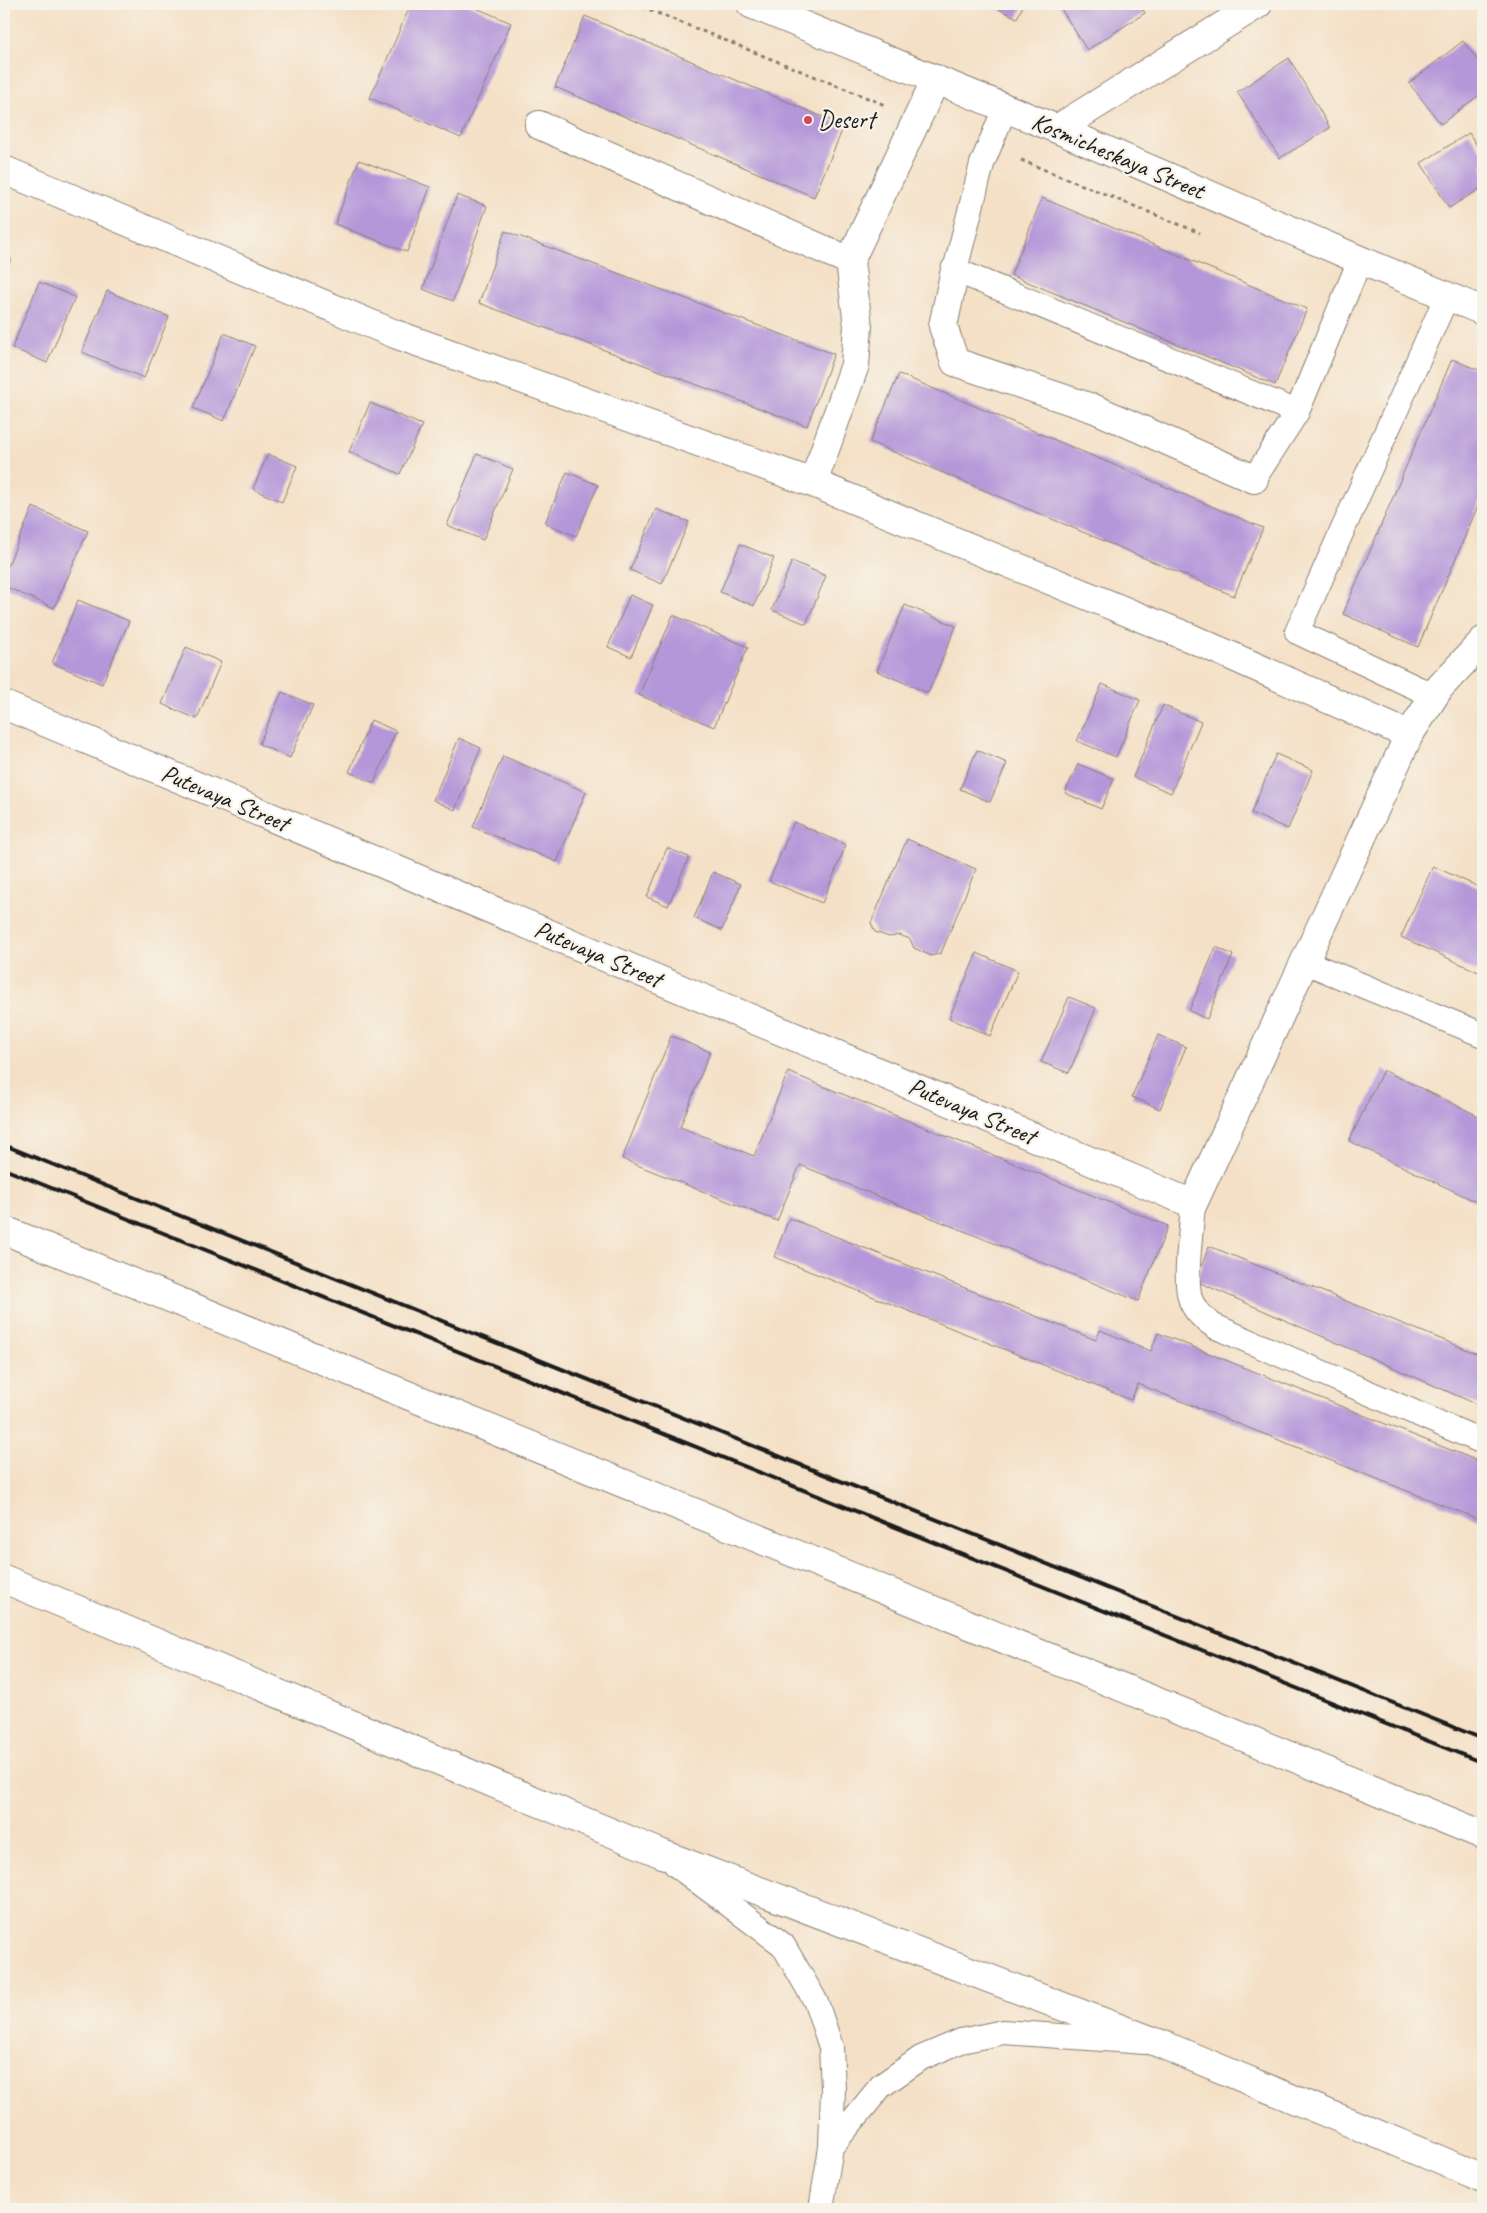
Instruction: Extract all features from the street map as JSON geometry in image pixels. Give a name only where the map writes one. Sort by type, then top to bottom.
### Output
[{"type":"street","name":"Kosmicheskaya Street","points":[[751,4],[1057,129],[1483,311]]},
{"type":"street","points":[[1057,129],[1258,4]]},
{"type":"street","points":[[813,483],[855,364],[858,326],[850,261],[936,79]]},
{"type":"street","points":[[539,125],[850,261]]},
{"type":"street","points":[[4,170],[395,334],[813,483],[1192,639],[1410,735]]},
{"type":"street","points":[[956,270],[943,326],[955,362],[1096,409],[1254,479]]},
{"type":"street","points":[[1193,1204],[1410,735],[1440,687],[1483,640]]},
{"type":"street","name":"Putevaya Street","points":[[4,705],[1193,1204]]},
{"type":"street","points":[[4,1230],[1483,1835]]},
{"type":"street","points":[[4,1579],[660,1853],[1161,2044],[1483,2178]]},
{"type":"lane","points":[[1005,108],[982,164],[956,270],[1297,412]]},
{"type":"lane","points":[[1254,479],[1297,412],[1360,260]]},
{"type":"lane","points":[[1434,696],[1297,632],[1447,296]]},
{"type":"lane","points":[[1305,962],[1483,1035]]},
{"type":"lane","points":[[1193,1204],[1188,1283],[1191,1300],[1200,1316],[1214,1326],[1483,1442]]},
{"type":"lane","points":[[660,1853],[783,1945],[816,2002],[831,2047],[833,2089],[831,2147],[821,2209]]},
{"type":"lane","points":[[831,2147],[881,2086],[921,2058],[961,2041],[1003,2032],[1161,2044]]},
{"type":"path","points":[[635,4],[918,118]]},
{"type":"path","points":[[989,147],[1209,237]]},
{"type":"building","points":[[355,4],[372,4],[369,10]]},
{"type":"building","points":[[411,4],[467,4],[511,23],[461,138],[370,98]]},
{"type":"building","points":[[989,4],[1024,4],[1017,18]]},
{"type":"building","points":[[1058,4],[1139,4],[1145,13],[1087,50]]},
{"type":"building","points":[[585,16],[844,126],[814,197],[555,87]]},
{"type":"building","points":[[1463,41],[1483,67],[1483,92],[1441,124],[1409,83]]},
{"type":"building","points":[[1289,58],[1330,128],[1280,158],[1237,92]]},
{"type":"building","points":[[1469,133],[1483,155],[1483,187],[1449,208],[1421,163]]},
{"type":"building","points":[[359,160],[430,187],[407,252],[335,224]]},
{"type":"building","points":[[457,195],[487,206],[453,301],[423,289]]},
{"type":"building","points":[[1042,198],[1307,309],[1275,385],[1011,275]]},
{"type":"building","points":[[505,231],[834,354],[807,426],[479,303]]},
{"type":"building","points":[[4,256],[11,259],[4,275]]},
{"type":"building","points":[[39,282],[75,297],[47,363],[12,348]]},
{"type":"building","points":[[107,291],[169,317],[144,378],[82,352]]},
{"type":"building","points":[[224,333],[255,346],[224,421],[193,408]]},
{"type":"building","points":[[1452,359],[1483,372],[1483,494],[1418,647],[1343,614]]},
{"type":"building","points":[[899,374],[1263,528],[1234,596],[870,442]]},
{"type":"building","points":[[370,403],[422,425],[400,474],[349,452]]},
{"type":"building","points":[[268,454],[297,466],[282,502],[253,489]]},
{"type":"building","points":[[477,454],[513,469],[483,540],[447,525]]},
{"type":"building","points":[[567,472],[598,485],[576,536],[545,523]]},
{"type":"building","points":[[33,507],[88,531],[54,608],[4,586],[4,574]]},
{"type":"building","points":[[656,509],[689,522],[662,584],[630,570]]},
{"type":"building","points":[[740,544],[774,558],[754,606],[720,592]]},
{"type":"building","points":[[792,561],[826,576],[806,624],[772,610]]},
{"type":"building","points":[[630,595],[653,605],[631,657],[608,647]]},
{"type":"building","points":[[78,600],[129,621],[102,684],[52,663]]},
{"type":"building","points":[[905,605],[956,626],[928,693],[877,671]]},
{"type":"building","points":[[673,615],[748,647],[714,727],[639,695]]},
{"type":"building","points":[[186,647],[221,662],[197,719],[162,704]]},
{"type":"building","points":[[1102,684],[1140,700],[1116,757],[1077,741]]},
{"type":"building","points":[[282,692],[313,705],[290,758],[259,744]]},
{"type":"building","points":[[1163,705],[1201,722],[1171,793],[1133,777]]},
{"type":"building","points":[[371,720],[396,731],[374,783],[349,772]]},
{"type":"building","points":[[459,738],[481,748],[455,810],[433,800]]},
{"type":"building","points":[[977,750],[1007,763],[990,802],[960,789]]},
{"type":"building","points":[[1276,754],[1313,770],[1288,829],[1251,813]]},
{"type":"building","points":[[503,756],[586,792],[557,862],[473,827]]},
{"type":"building","points":[[1078,764],[1114,779],[1101,809],[1065,793]]},
{"type":"building","points":[[794,822],[846,845],[822,903],[769,881]]},
{"type":"building","points":[[907,839],[976,869],[941,953],[931,956],[914,948],[910,939],[899,935],[889,937],[875,932],[871,923]]},
{"type":"building","points":[[667,848],[689,857],[668,906],[647,897]]},
{"type":"building","points":[[1433,866],[1483,889],[1483,974],[1401,937]]},
{"type":"building","points":[[713,872],[741,884],[722,930],[694,918]]},
{"type":"building","points":[[1216,947],[1233,955],[1207,1019],[1189,1011]]},
{"type":"building","points":[[977,953],[1018,971],[990,1036],[949,1018]]},
{"type":"building","points":[[1069,997],[1096,1008],[1069,1073],[1041,1062]]},
{"type":"building","points":[[1158,1035],[1186,1047],[1160,1109],[1132,1097]]},
{"type":"building","points":[[671,1036],[710,1052],[680,1127],[754,1156],[788,1072],[1168,1226],[1138,1301],[800,1165],[777,1221],[622,1159]]},
{"type":"building","points":[[1383,1070],[1483,1118],[1483,1205],[1349,1141]]},
{"type":"building","points":[[789,1218],[1096,1340],[1100,1330],[1151,1351],[1158,1333],[1483,1463],[1483,1521],[1138,1384],[1131,1400],[774,1257]]},
{"type":"building","points":[[1209,1246],[1483,1356],[1483,1407],[1196,1281]]},
{"type":"railway","points":[[4,1145],[1483,1739]]},
{"type":"railway","points":[[4,1169],[1483,1763]]},
{"type":"place","name":"Desert","points":[[808,120]]}]
